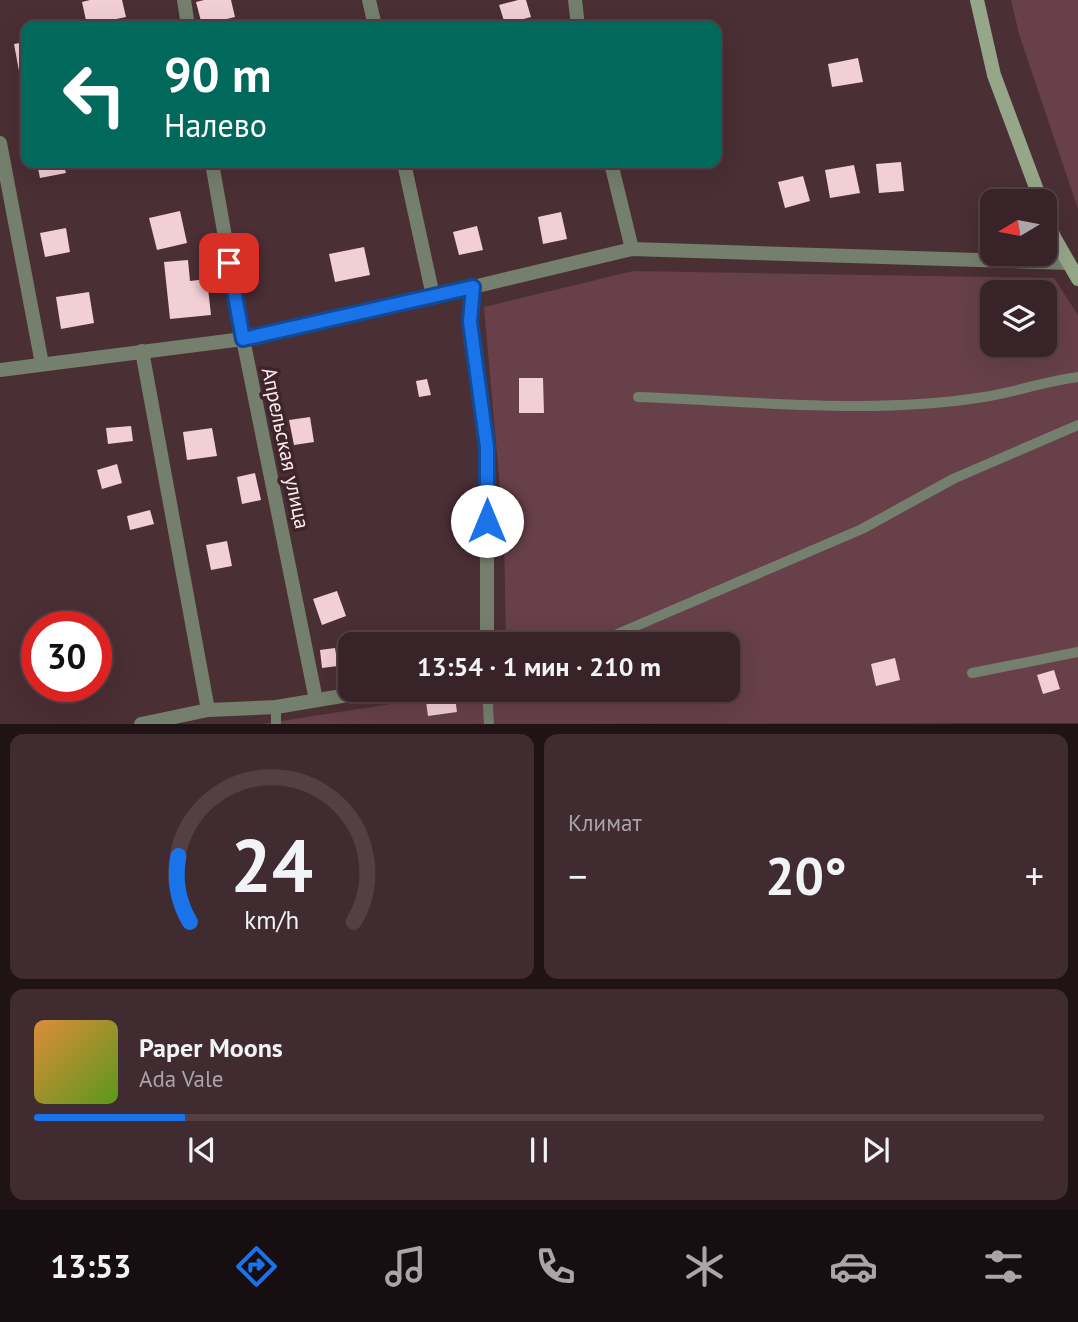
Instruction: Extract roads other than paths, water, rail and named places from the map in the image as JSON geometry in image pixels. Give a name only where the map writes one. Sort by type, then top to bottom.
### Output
[{"type":"street","points":[[184,0],[187,21]]},
{"type":"street","points":[[369,0],[374,21]]},
{"type":"street","points":[[575,0],[577,21]]},
{"type":"street","points":[[977,0],[994,75],[1037,189]]},
{"type":"street","points":[[0,143],[42,365]]},
{"type":"street","name":"Апрельская улица","points":[[213,168],[243,339],[316,699]]},
{"type":"street","points":[[405,168],[433,296]]},
{"type":"street","points":[[612,168],[632,249]]},
{"type":"street","points":[[1057,242],[1078,279]]},
{"type":"street","points":[[0,370],[243,339],[632,249],[1069,263]]},
{"type":"street","points":[[473,287],[470,322],[487,447],[486,632]]},
{"type":"street","points":[[142,351],[208,710]]},
{"type":"street","points":[[141,723],[208,710],[276,707],[338,696]]},
{"type":"lane","points":[[638,397],[810,405],[889,404],[984,397],[1078,377]]},
{"type":"lane","points":[[622,632],[862,529],[953,479],[1078,425]]},
{"type":"lane","points":[[972,673],[1078,652]]},
{"type":"lane","points":[[488,702],[489,723]]},
{"type":"lane","points":[[276,707],[276,723]]}]
